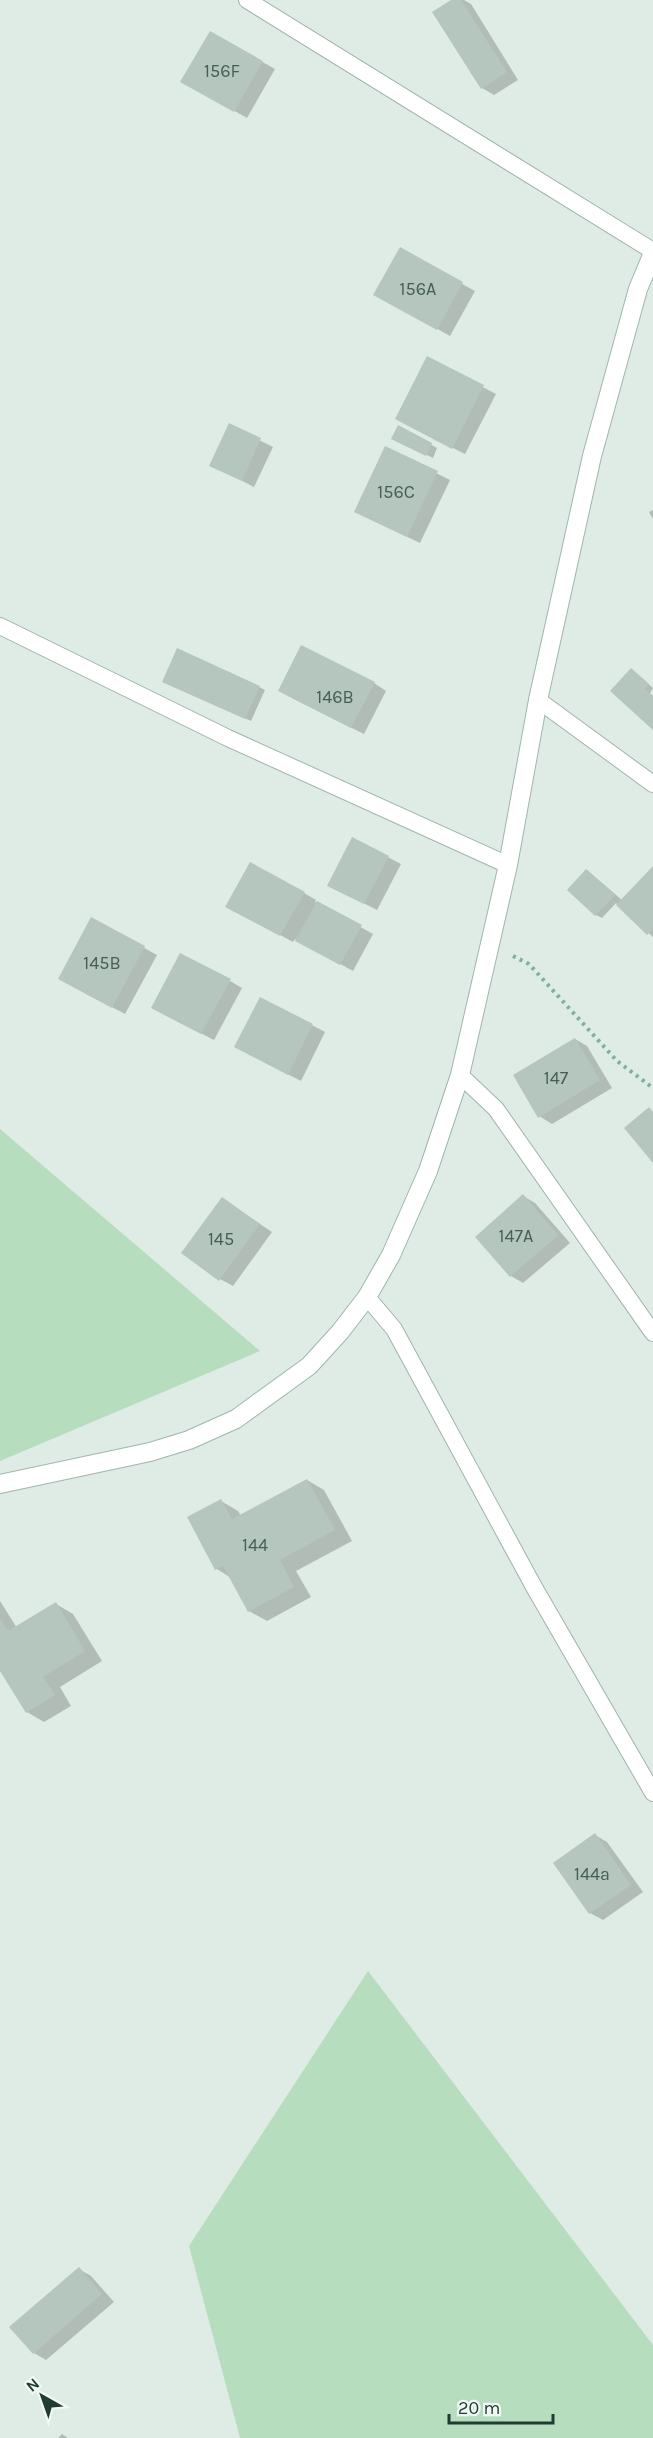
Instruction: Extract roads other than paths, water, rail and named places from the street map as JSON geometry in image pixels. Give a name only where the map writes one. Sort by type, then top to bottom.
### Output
[{"type":"street","points":[[0,1484],[150,1452],[189,1440],[236,1419],[309,1366],[340,1332],[367,1297],[391,1255],[428,1171],[460,1076],[491,945],[538,700],[592,456],[638,289],[653,252]]},
{"type":"lane","points":[[248,0],[653,252]]},
{"type":"lane","points":[[0,626],[228,738],[508,865]]},
{"type":"lane","points":[[538,700],[653,784]]},
{"type":"lane","points":[[460,1076],[496,1108],[653,1333]]},
{"type":"lane","points":[[367,1297],[394,1329],[534,1587],[653,1793]]}]
